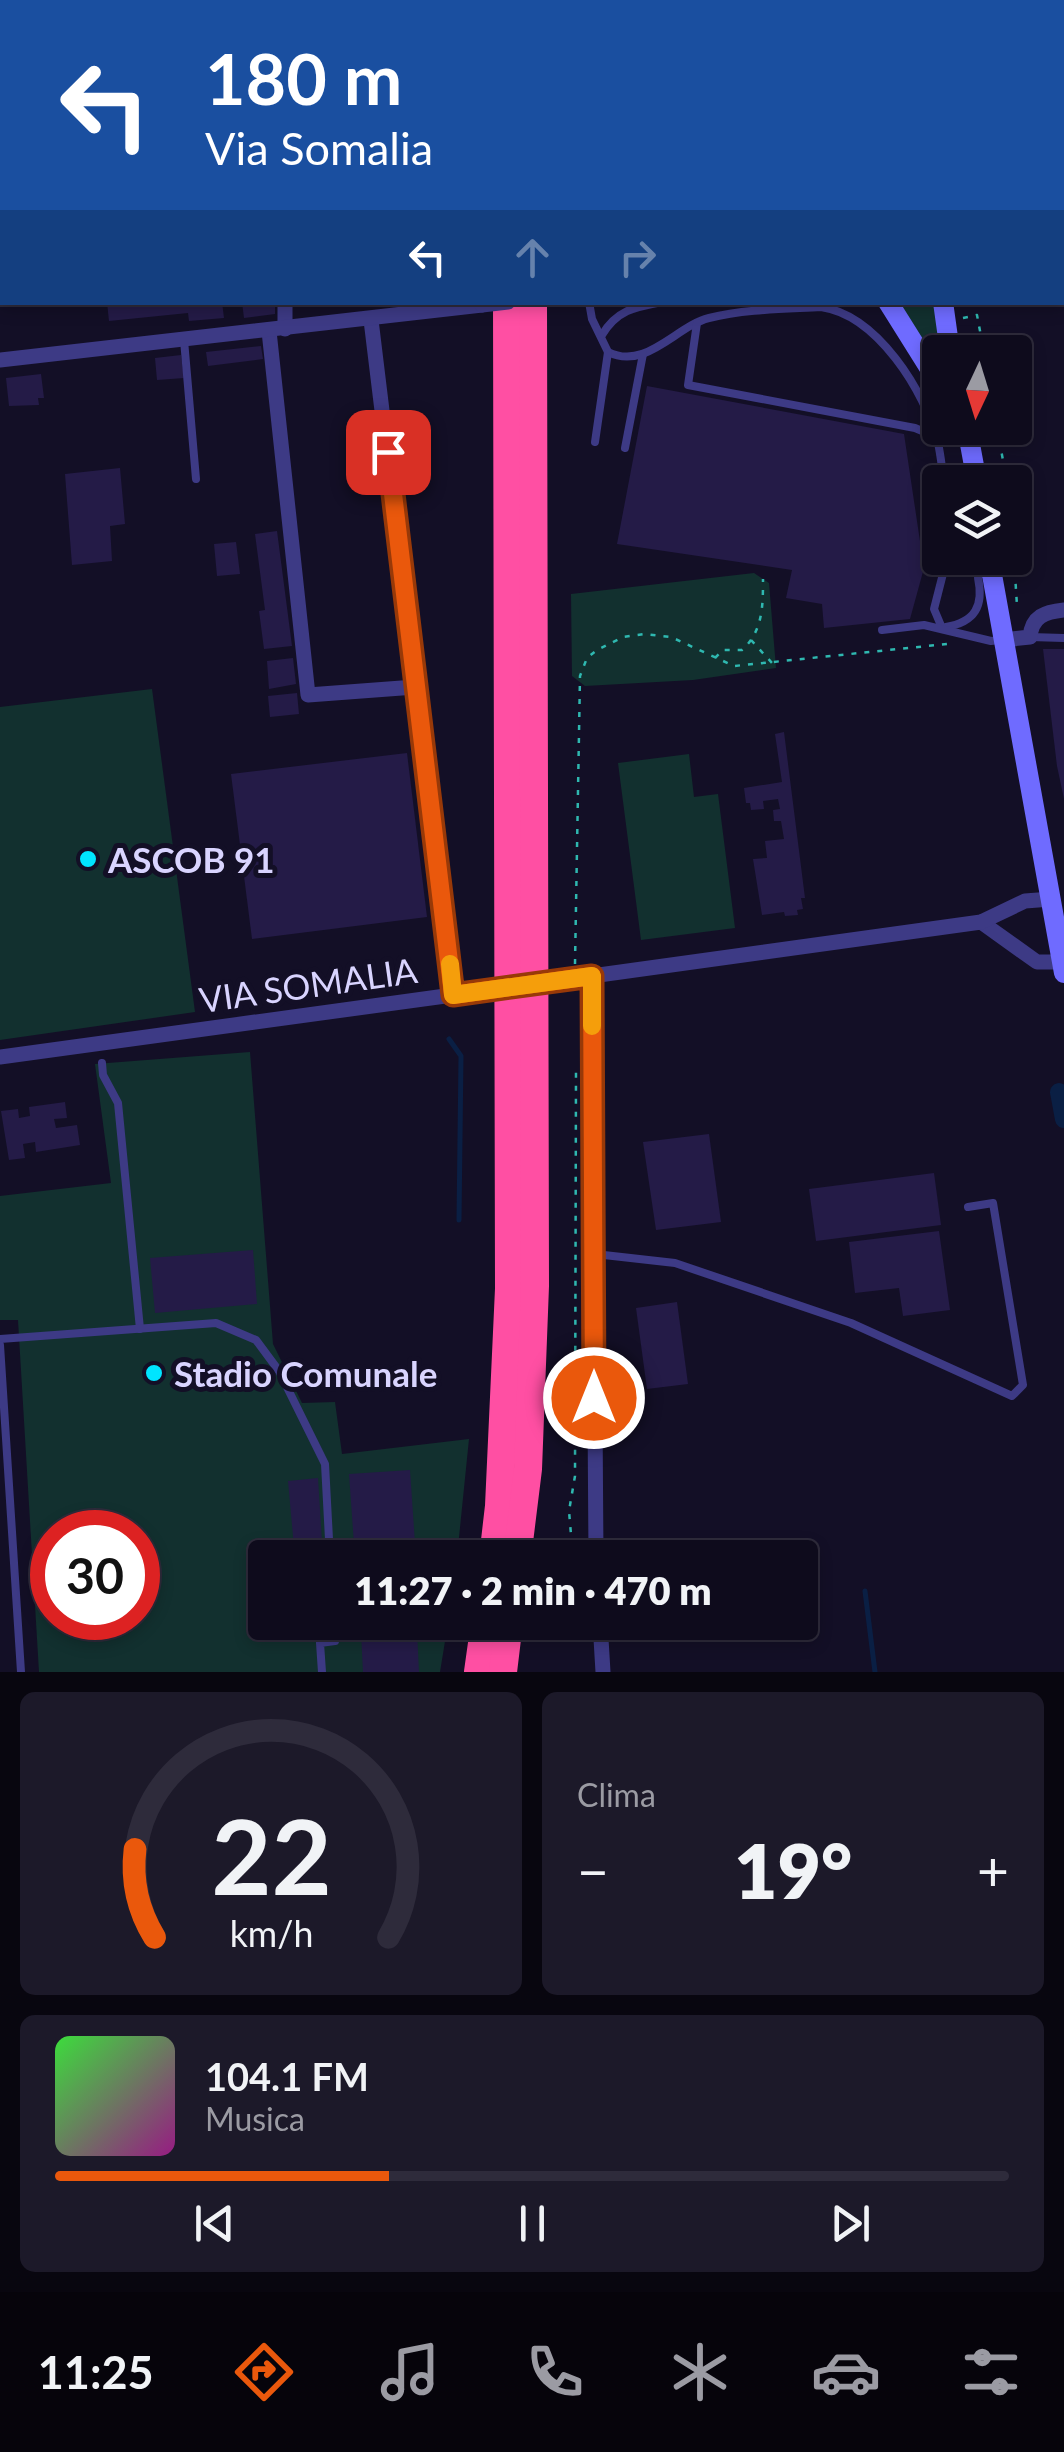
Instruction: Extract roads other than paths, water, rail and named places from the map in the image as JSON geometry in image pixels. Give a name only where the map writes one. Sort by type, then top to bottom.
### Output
[{"type":"highway","points":[[495,1540],[509,1289],[499,305]]},
{"type":"highway","points":[[519,1540],[528,1468],[535,1286],[533,305]]},
{"type":"highway","points":[[478,1672],[482,1640]]},
{"type":"highway","points":[[503,1672],[507,1640]]},
{"type":"main road","points":[[888,305],[922,357]]},
{"type":"main road","points":[[943,305],[948,335]]},
{"type":"main road","points":[[992,575],[1056,904],[1063,968]]},
{"type":"street","points":[[284,305],[277,330],[308,695],[416,687]]},
{"type":"street","points":[[0,360],[491,305]]},
{"type":"street","points":[[372,320],[416,687],[461,994]]},
{"type":"street","points":[[1003,640],[1030,632],[1040,616],[1064,610]]},
{"type":"street","name":"VIA SOMALIA","points":[[0,1057],[981,922],[1025,901],[1056,904]]},
{"type":"street","points":[[981,922],[1036,962],[1063,968]]},
{"type":"street","points":[[592,976],[596,1540]]},
{"type":"street","points":[[601,1640],[604,1672]]},
{"type":"lane","points":[[590,305],[592,320],[608,352],[595,442]]},
{"type":"lane","points":[[602,335],[622,311],[649,305]]},
{"type":"lane","points":[[608,352],[628,358],[642,354],[707,318],[821,307],[840,310],[872,330],[912,384],[922,406]]},
{"type":"lane","points":[[697,323],[688,385],[922,431]]},
{"type":"lane","points":[[184,340],[196,479]]},
{"type":"lane","points":[[625,448],[642,354]]},
{"type":"lane","points":[[942,628],[934,608],[943,575]]},
{"type":"lane","points":[[942,628],[960,624],[979,610],[980,575]]},
{"type":"lane","points":[[882,630],[924,625],[991,642],[1003,640]]},
{"type":"lane","points":[[1030,632],[1064,638]]},
{"type":"lane","points":[[102,1063],[118,1104],[140,1329]]},
{"type":"lane","points":[[596,1254],[675,1262],[851,1323],[1012,1396],[1023,1385],[993,1204],[968,1207]]},
{"type":"lane","points":[[20,1672],[0,1342],[216,1324],[256,1340],[279,1371],[325,1464],[329,1540]]},
{"type":"lane","points":[[322,1672],[320,1643],[335,1640]]},
{"type":"waterway","points":[[449,1039],[461,1056],[459,1220]]},
{"type":"waterway","points":[[1059,1092],[1064,1119]]},
{"type":"waterway","points":[[865,1591],[875,1672]]},
{"type":"place","name":"ASCOB 91","points":[[88,859]]},
{"type":"place","name":"Stadio Comunale","points":[[154,1373]]}]
